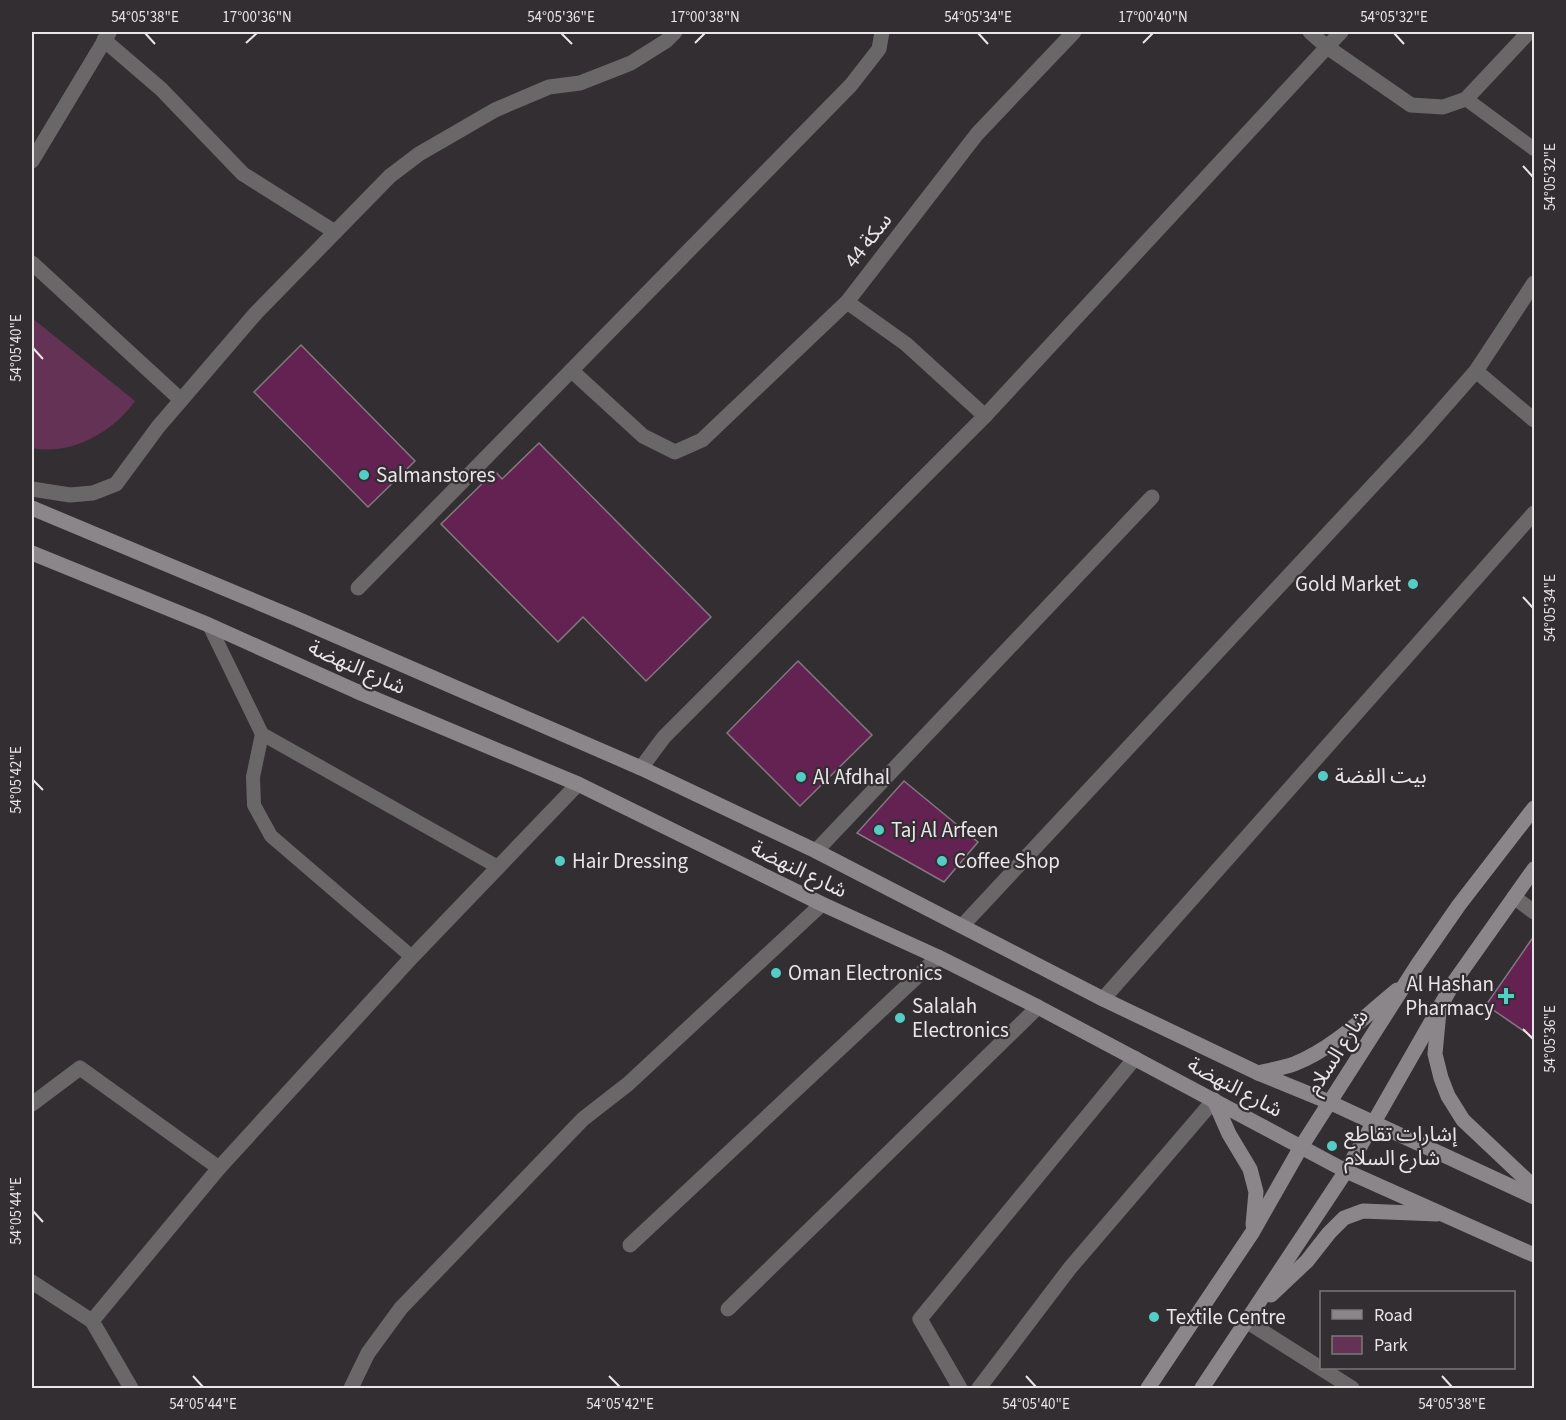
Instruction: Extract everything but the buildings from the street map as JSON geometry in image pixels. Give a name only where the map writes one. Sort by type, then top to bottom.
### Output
[{"type":"main road","name":"شارع النهضة","points":[[32,508],[295,618],[641,768],[816,850],[1103,999],[1258,1073],[1329,1102],[1534,1197]]},
{"type":"main road","name":"شارع النهضة","points":[[32,553],[208,624],[356,691],[578,784],[1038,1007],[1346,1171],[1534,1254]]},
{"type":"main road","name":"شارع السلام","points":[[1148,1389],[1252,1233],[1301,1147],[1418,964],[1459,905],[1534,808]]},
{"type":"main road","points":[[1202,1389],[1346,1171],[1454,982],[1534,869]]},
{"type":"main road","points":[[1258,1073],[1295,1063],[1336,1040],[1408,981]]},
{"type":"main road","points":[[1439,1008],[1436,1054],[1448,1096],[1463,1120],[1534,1187]]},
{"type":"main road","points":[[1214,1100],[1228,1134],[1250,1169],[1256,1192],[1252,1233]]},
{"type":"main road","points":[[1249,1318],[1307,1261],[1344,1218],[1363,1211],[1446,1214]]},
{"type":"street","points":[[32,489],[70,495],[93,493],[116,484],[158,427],[256,313],[390,176],[419,154],[495,110],[549,87],[580,83],[631,63],[666,41],[675,32]]},
{"type":"street","points":[[358,588],[851,85],[879,49],[882,32]]},
{"type":"street","name":"سكة 44","points":[[572,371],[643,436],[675,452],[702,441],[847,302],[977,134],[1074,32]]},
{"type":"street","points":[[1310,32],[1327,47],[1411,105],[1443,106],[1466,99],[1529,32]]},
{"type":"street","points":[[641,768],[664,737],[985,416],[1341,32]]},
{"type":"street","points":[[32,161],[107,36],[161,88],[243,174],[335,232]]},
{"type":"street","points":[[32,263],[181,400]]},
{"type":"street","points":[[962,926],[1417,438],[1476,371],[1534,283]]},
{"type":"street","points":[[847,302],[906,344],[985,416]]},
{"type":"street","points":[[1476,371],[1534,418]]},
{"type":"street","points":[[816,850],[1152,497]]},
{"type":"street","points":[[1103,999],[1534,513]]},
{"type":"street","points":[[92,1321],[219,1168],[412,957],[578,784]]},
{"type":"street","points":[[1514,897],[1534,912]]},
{"type":"street","points":[[351,1389],[368,1353],[401,1308],[583,1119],[628,1084],[822,904]]},
{"type":"street","points":[[630,1245],[938,957]]},
{"type":"street","points":[[728,1309],[1038,1007]]},
{"type":"street","points":[[960,1389],[920,1319],[1135,1058]]},
{"type":"street","points":[[32,1104],[80,1068],[219,1168]]},
{"type":"street","points":[[979,1389],[1070,1268],[1214,1100]]},
{"type":"street","points":[[32,1281],[92,1321],[131,1389]]},
{"type":"street","points":[[1249,1318],[1320,1367]]},
{"type":"street","points":[[1323,1369],[1352,1389]]},
{"type":"lane","points":[[1466,99],[1534,149]]},
{"type":"lane","points":[[208,624],[262,734],[498,867]]},
{"type":"lane","points":[[262,734],[253,777],[254,805],[271,836],[412,957]]},
{"type":"green space","points":[[32,318],[135,401],[115,423],[103,432],[76,445],[47,450],[32,448]]},
{"type":"place","name":"Salmanstores","points":[[364,475]]},
{"type":"place","name":"Gold Market","points":[[1413,584]]},
{"type":"place","name":"بيت الفضة","points":[[1323,776]]},
{"type":"place","name":"Al Afdhal","points":[[801,777]]},
{"type":"place","name":"Taj Al Arfeen","points":[[879,830]]},
{"type":"place","name":"Hair Dressing","points":[[560,861]]},
{"type":"place","name":"Coffee Shop","points":[[942,861]]},
{"type":"place","name":"Oman Electronics","points":[[776,973]]},
{"type":"place","name":"Al Hashan Pharmacy","points":[[1506,996]]},
{"type":"place","name":"Salalah Electronics","points":[[900,1018]]},
{"type":"place","name":"إشارات تقاطع شارع السلام","points":[[1332,1146]]},
{"type":"place","name":"Textile Centre","points":[[1154,1317]]}]
